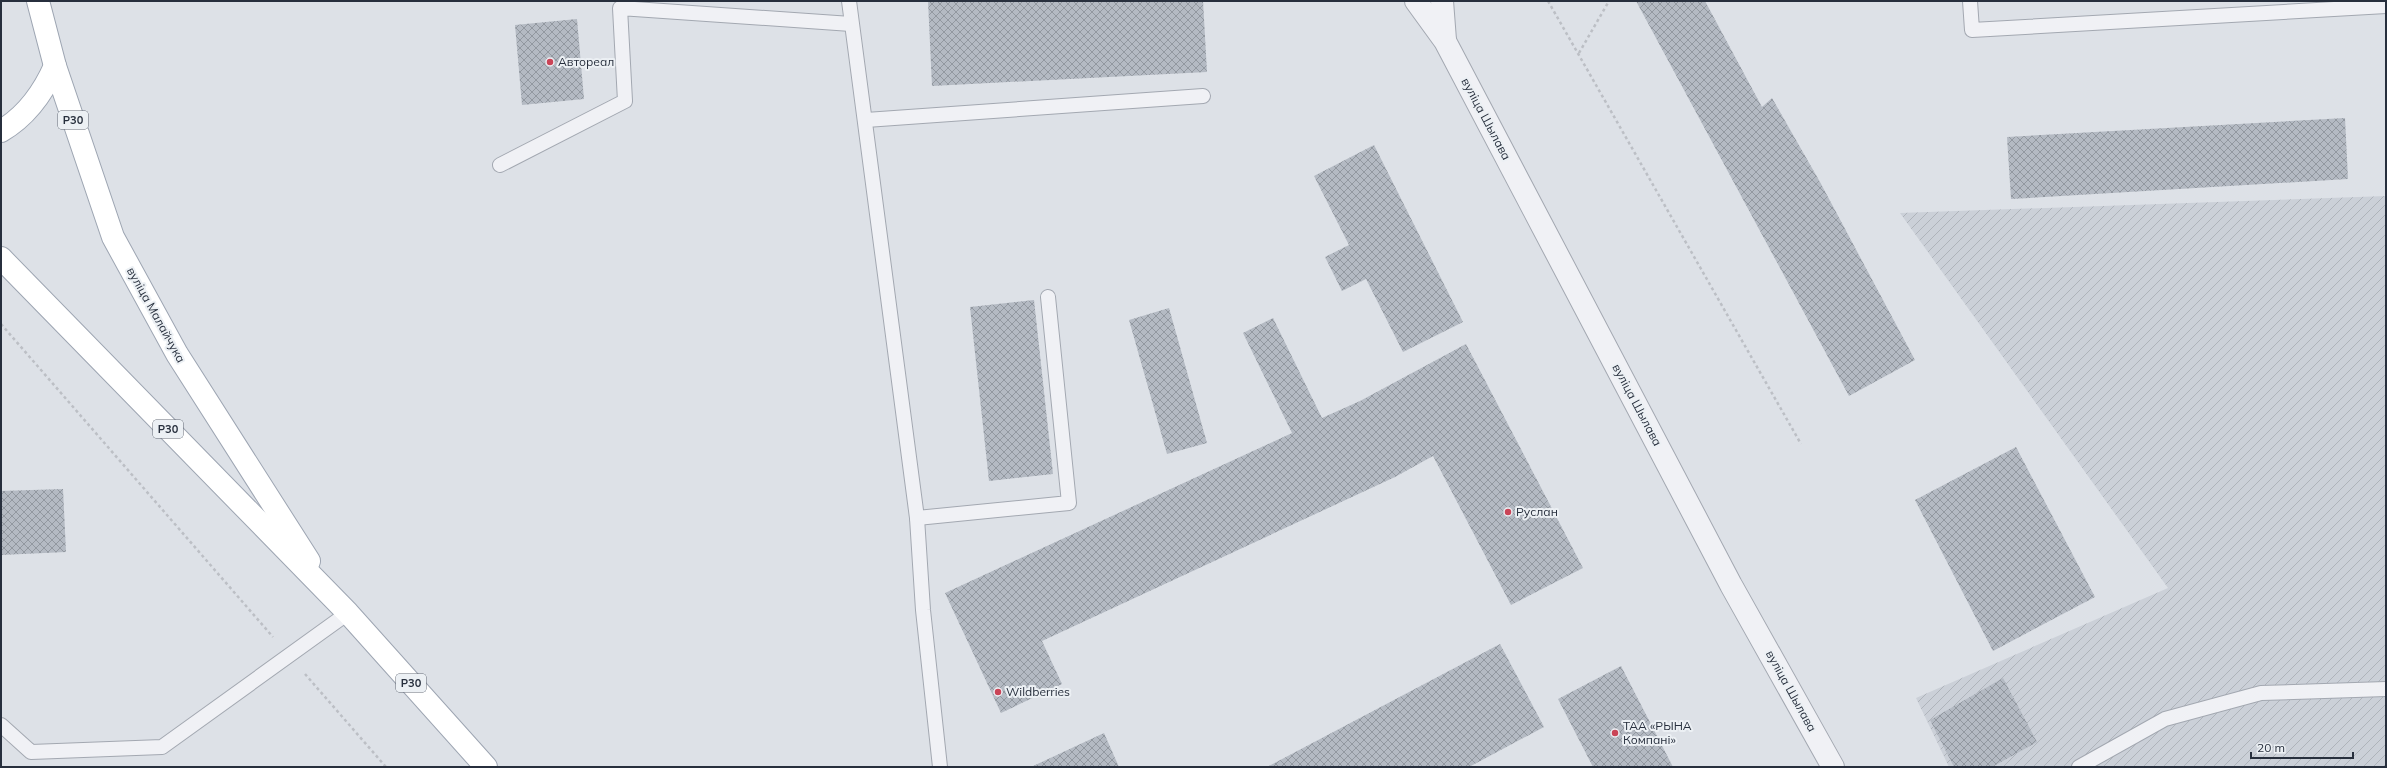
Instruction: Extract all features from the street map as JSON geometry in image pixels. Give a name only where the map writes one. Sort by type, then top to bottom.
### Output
[{"type":"main road","name":"вуліца Малайчука","points":[[38,1],[55,66],[113,237],[177,354],[341,607]]},
{"type":"main road","points":[[1,131],[29,110],[44,89],[55,66]]},
{"type":"main road","name":"вуліца Малайчука","points":[[1,258],[341,607],[486,767]]},
{"type":"street","name":"вуліца Шылава","points":[[1416,1],[1445,42],[1731,585],[1833,767]]},
{"type":"street","name":"вуліца Шылава","points":[[1442,1],[1445,42]]},
{"type":"lane","points":[[849,1],[851,24],[866,120],[917,518],[923,610],[940,767]]},
{"type":"lane","points":[[1970,1],[1972,30],[2386,6]]},
{"type":"lane","points":[[500,166],[625,100],[620,8],[851,24]]},
{"type":"lane","points":[[866,120],[1203,96]]},
{"type":"lane","points":[[917,518],[1069,503],[1048,297]]},
{"type":"lane","points":[[1,725],[31,752],[162,747],[289,655],[341,607]]},
{"type":"lane","points":[[2079,767],[2165,719],[2261,693],[2386,689]]},
{"type":"path","points":[[1548,1],[1801,444]]},
{"type":"path","points":[[1579,53],[1609,1]]},
{"type":"path","points":[[1,324],[386,767]]},
{"type":"shaded area","points":[[2386,196],[2386,767],[1949,767],[1916,698],[2168,588],[1900,213]]},
{"type":"building","points":[[928,1],[1203,1],[1207,72],[932,86]]},
{"type":"building","points":[[1636,1],[1705,1],[1762,107],[1772,98],[1820,182],[1915,360],[1849,396]]},
{"type":"building","name":"Автореал","points":[[577,19],[584,99],[522,105],[515,25]]},
{"type":"building","points":[[2345,118],[2348,179],[2011,199],[2007,137]]},
{"type":"building","points":[[1374,145],[1463,322],[1403,352],[1366,279],[1342,291],[1325,257],[1349,245],[1314,176]]},
{"type":"building","points":[[1034,300],[1053,474],[989,481],[970,307]]},
{"type":"building","points":[[1169,308],[1207,443],[1167,454],[1129,320]]},
{"type":"building","points":[[1273,318],[1322,418],[1360,401],[1466,344],[1583,568],[1511,605],[1433,456],[1395,477],[1042,641],[1062,684],[1001,713],[945,593],[1292,433],[1243,333]]},
{"type":"building","points":[[2016,447],[2095,597],[1993,651],[1915,500]]},
{"type":"building","points":[[63,489],[66,552],[1,555],[1,491]]},
{"type":"building","points":[[1500,644],[1544,727],[1469,767],[1267,767]]},
{"type":"building","name":"ТАА «РЫНА Компані»","points":[[1621,666],[1673,767],[1593,767],[1558,699]]},
{"type":"building","points":[[2003,678],[2037,742],[1992,767],[1954,767],[1930,720]]},
{"type":"building","points":[[1104,733],[1119,767],[1031,767]]},
{"type":"place","name":"Автореал","points":[[550,62]]},
{"type":"place","name":"Руслан","points":[[1508,512]]},
{"type":"place","name":"Wildberries","points":[[998,692]]},
{"type":"place","name":"ТАА «РЫНА Компані»","points":[[1615,733]]}]
